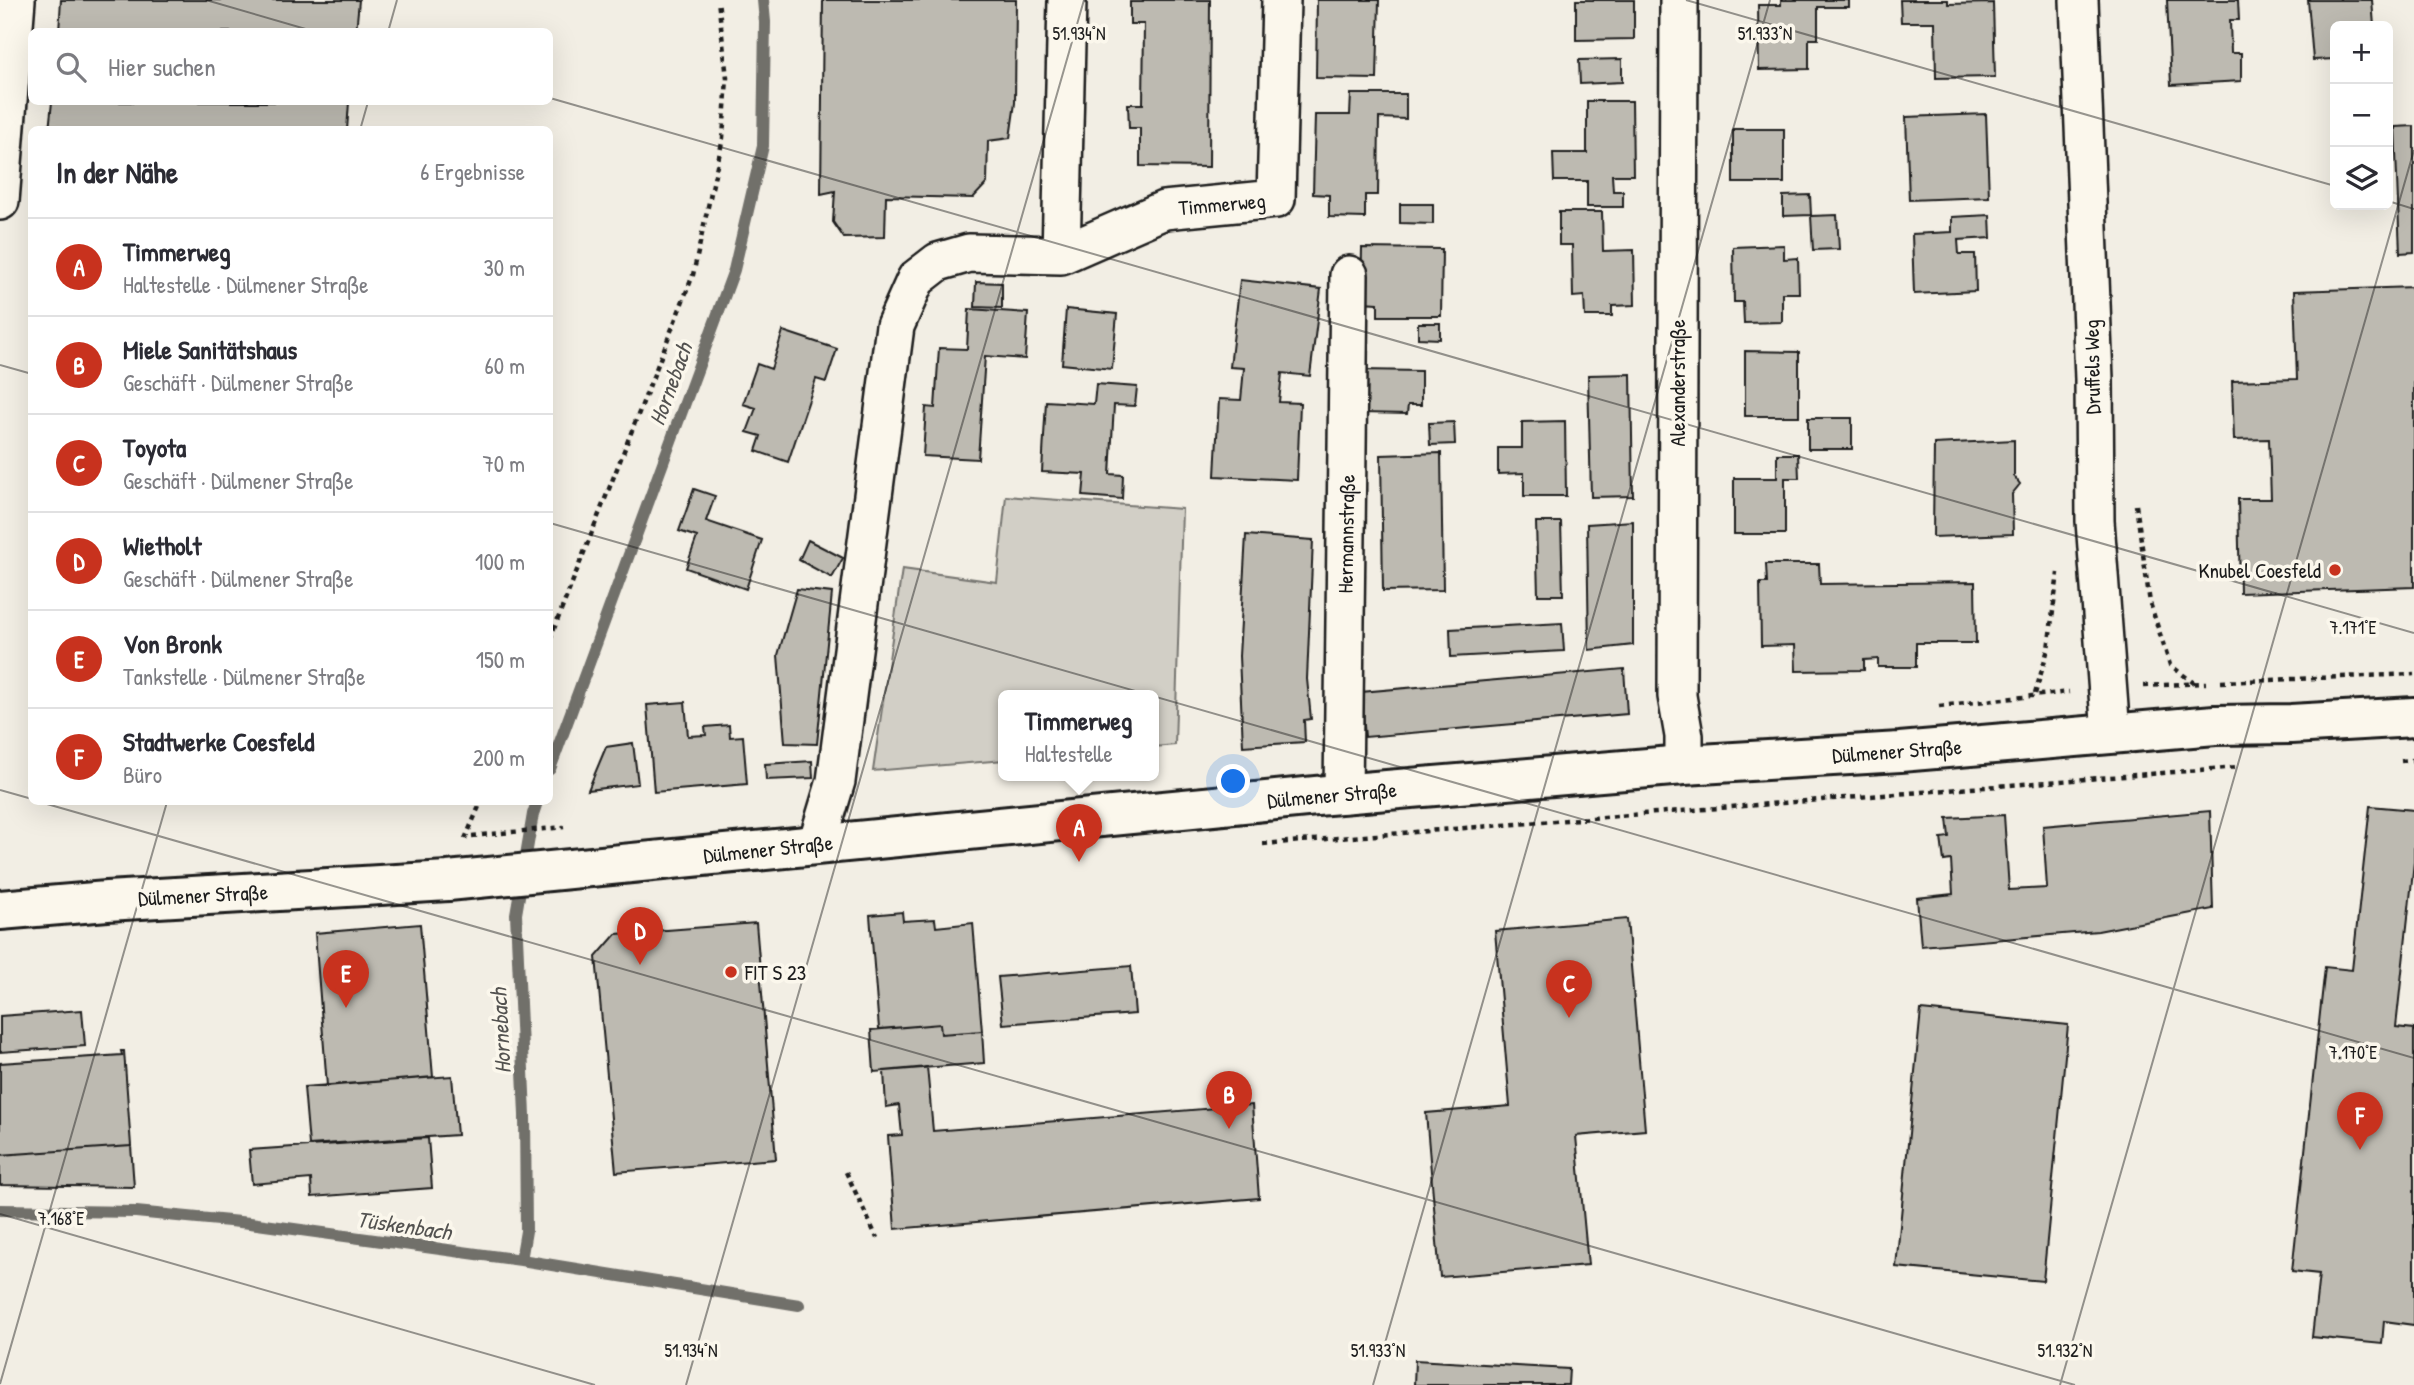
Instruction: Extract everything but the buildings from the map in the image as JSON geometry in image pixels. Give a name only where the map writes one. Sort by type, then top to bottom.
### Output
[{"type":"street","points":[[0,201],[16,0]]},
{"type":"street","points":[[1061,255],[1067,0]]},
{"type":"street","name":"Timmerweg","points":[[817,844],[836,781],[895,326],[916,279],[939,262],[969,253],[1061,255],[1164,210],[1276,199],[1281,0]]},
{"type":"street","name":"Alexanderstraße","points":[[1679,0],[1677,695],[1684,736],[1684,765]]},
{"type":"street","name":"Druffels Weg","points":[[2079,0],[2094,379],[2095,521],[2110,734]]},
{"type":"street","name":"Hermannstraße","points":[[1343,794],[1349,275]]},
{"type":"street","name":"Dülmener Straße","points":[[0,910],[493,877],[1343,794],[1684,765],[1900,752],[2215,725],[2414,717]]},
{"type":"path","points":[[553,631],[693,275],[723,138],[727,78],[718,0]]},
{"type":"path","points":[[2219,682],[2414,674]]},
{"type":"path","points":[[2195,683],[2207,683]]},
{"type":"path","points":[[2388,761],[2414,760]]},
{"type":"path","points":[[1261,844],[2245,767]]},
{"type":"path","points":[[487,834],[550,827]]},
{"type":"path","points":[[846,1172],[877,1238]]},
{"type":"shaded area","points":[[1006,496],[1182,509],[1175,745],[1159,747],[1159,690],[998,690],[998,761],[873,771],[902,569],[997,582]]},
{"type":"waterway","name":"Hornebach","points":[[553,761],[734,270],[763,146],[763,0]]},
{"type":"waterway","name":"Hornebach","points":[[521,1260],[526,1231],[525,1115],[516,914],[536,805]]},
{"type":"waterway","name":"Tüskenbach","points":[[0,1210],[136,1212],[250,1223],[521,1260],[799,1305]]},
{"type":"place","name":"Knubel Coesfeld","points":[[2335,570]]},
{"type":"place","name":"Timmerweg","points":[[1079,862]]},
{"type":"place","name":"Wietholt","points":[[640,965]]},
{"type":"place","name":"FIT S 23","points":[[731,972]]},
{"type":"place","name":"Von Bronk","points":[[346,1008]]},
{"type":"place","name":"Toyota","points":[[1569,1018]]},
{"type":"place","name":"Miele Sanitätshaus","points":[[1229,1129]]},
{"type":"place","name":"Stadtwerke Coesfeld","points":[[2360,1150]]}]
